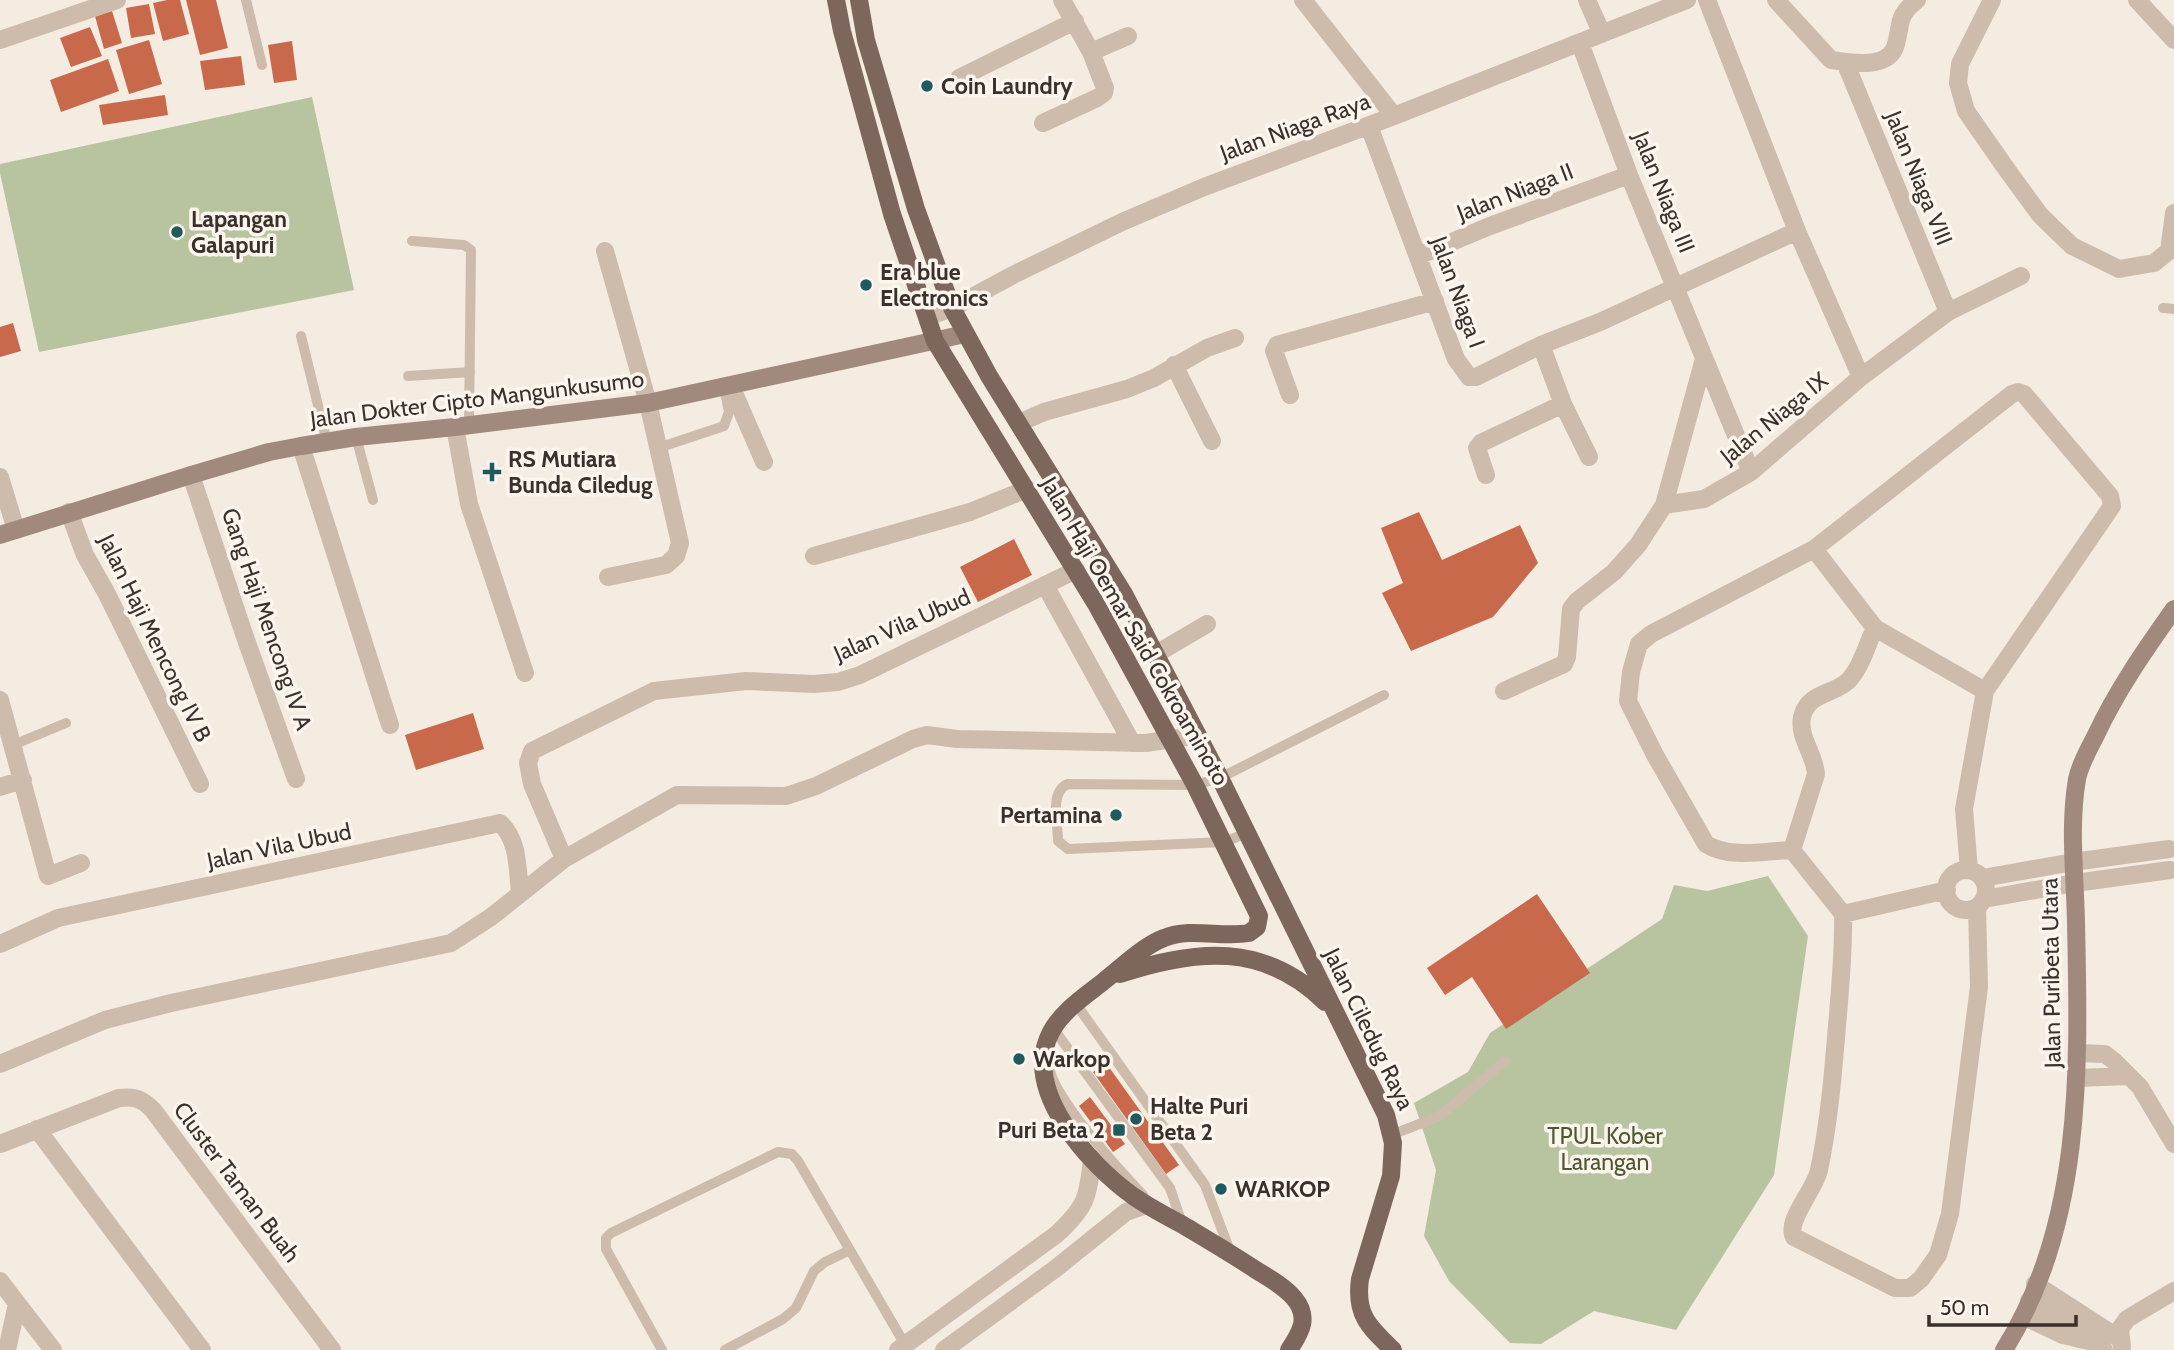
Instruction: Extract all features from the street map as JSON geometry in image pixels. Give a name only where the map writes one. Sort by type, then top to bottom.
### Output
[{"type":"main road","name":"Jalan Haji Oemar Said Cokroaminoto","points":[[836,0],[842,32],[892,214],[935,341],[1076,570],[1195,785],[1257,911],[1259,923],[1251,932],[1189,933],[1166,937],[1076,1004],[1053,1028],[1045,1050],[1044,1073],[1050,1098],[1063,1123],[1092,1159],[1122,1187],[1279,1284],[1293,1296],[1302,1310],[1303,1325],[1289,1350]]},
{"type":"main road","name":"Jalan Haji Oemar Said Cokroaminoto","points":[[859,0],[866,40],[916,209],[952,308],[965,334],[1124,594],[1251,841]]},
{"type":"main road","name":"Jalan Dokter Cipto Mangunkusumo","points":[[8,532],[269,452],[356,437],[648,403],[965,334]]},
{"type":"main road","name":"Jalan Puribeta Utara","points":[[2004,1350],[2029,1301],[2050,1247],[2063,1191],[2075,1114],[2078,1053],[2073,862],[2078,778],[2113,699],[2174,609]]},
{"type":"main road","name":"Jalan Ciledug Raya","points":[[1251,841],[1386,1115],[1393,1143],[1391,1176],[1360,1279],[1359,1294],[1365,1320],[1393,1350]]},
{"type":"main road","points":[[1107,979],[1155,963],[1187,957],[1239,957],[1260,962],[1290,975],[1316,993],[1339,1018]]},
{"type":"street","points":[[0,40],[117,0]]},
{"type":"street","points":[[1303,0],[1394,116]]},
{"type":"street","points":[[1587,0],[1602,34]]},
{"type":"street","name":"Jalan Niaga Raya","points":[[927,317],[952,308],[1122,222],[1204,187],[1369,126],[1687,0]]},
{"type":"street","points":[[1707,0],[1797,231],[1861,377]]},
{"type":"street","points":[[1778,0],[1831,60],[1874,63],[1892,54],[1901,15],[1917,0]]},
{"type":"street","points":[[1992,0],[1960,64],[1958,83],[1966,111],[2040,215],[2072,246],[2119,269],[2154,262],[2169,251],[2174,214]]},
{"type":"street","points":[[2137,0],[2174,40]]},
{"type":"street","points":[[959,78],[1071,7],[1104,83],[1104,93],[1043,123]]},
{"type":"street","points":[[1091,52],[1128,36]]},
{"type":"street","name":"Jalan Niaga III","points":[[1580,43],[1629,175],[1751,472]]},
{"type":"street","name":"Jalan Niaga VIII","points":[[1844,62],[1948,312]]},
{"type":"street","name":"Jalan Niaga I","points":[[1369,126],[1456,359],[1469,377],[1476,377],[1541,345],[1600,322],[1797,231]]},
{"type":"street","name":"Jalan Niaga II","points":[[1418,256],[1490,226],[1629,175]]},
{"type":"street","points":[[605,251],[648,403],[680,542],[676,556],[666,565],[608,577]]},
{"type":"street","name":"Jalan Niaga IX","points":[[1664,505],[1704,499],[1751,472],[1861,377],[1948,312],[2021,276]]},
{"type":"street","points":[[1290,395],[1274,351],[1277,345],[1435,301]]},
{"type":"street","points":[[1019,423],[1044,412],[1128,389],[1154,378],[1207,348],[1235,338]]},
{"type":"street","points":[[1541,345],[1563,404],[1589,457]]},
{"type":"street","points":[[1504,691],[1564,664],[1571,609],[1622,563],[1638,545],[1664,505],[1704,359]]},
{"type":"street","points":[[1174,365],[1212,441]]},
{"type":"street","points":[[727,386],[764,462]]},
{"type":"street","points":[[2012,394],[2024,394],[2110,496],[2112,506],[1985,691],[1964,808],[1976,874],[1986,888],[1980,903],[1979,987],[1950,1214],[1938,1255],[1921,1279],[1910,1288],[1895,1288],[1794,1237],[1791,1231],[1792,1224],[1819,1174],[1837,1029],[1844,938],[1843,914],[1792,850],[1729,853],[1717,851],[1706,844],[1655,755],[1628,701],[1631,672],[1639,644],[1644,638],[1814,549],[2012,394]]},
{"type":"street","points":[[1486,474],[1476,448],[1481,443],[1563,404]]},
{"type":"street","points":[[462,426],[469,504],[525,673]]},
{"type":"street","points":[[301,446],[390,725]]},
{"type":"street","name":"Gang Haji Mencong IV A","points":[[191,475],[296,779]]},
{"type":"street","points":[[0,477],[8,532]]},
{"type":"street","points":[[814,556],[970,512],[1027,489]]},
{"type":"street","name":"Jalan Haji Mencong IV B","points":[[69,512],[85,555],[201,785]]},
{"type":"street","points":[[1814,549],[1875,628],[1985,691]]},
{"type":"street","name":"Jalan Vila Ubud","points":[[564,859],[532,784],[528,763],[532,751],[654,691],[746,681],[814,684],[838,682],[860,676],[1076,570]]},
{"type":"street","points":[[1045,585],[1132,743]]},
{"type":"street","points":[[1156,653],[1208,624]]},
{"type":"street","points":[[1792,850],[1816,774],[1816,765],[1803,733],[1802,717],[1810,702],[1818,695],[1845,684],[1853,675],[1875,628]]},
{"type":"street","points":[[0,700],[48,876],[81,863]]},
{"type":"street","points":[[0,1065],[105,1020],[171,1003],[450,943],[491,917],[564,859],[677,795],[786,796],[816,786],[902,743],[927,735],[957,739],[1132,743],[1198,736]]},
{"type":"street","points":[[0,787],[23,780]]},
{"type":"street","name":"Jalan Vila Ubud","points":[[0,944],[58,918],[500,824],[510,832],[515,845],[520,892]]},
{"type":"street","points":[[2171,845],[2167,859],[2172,872],[2075,883],[1980,903],[1970,909],[1957,907],[1948,897],[1951,877],[1962,870],[1976,874],[2073,862],[2171,845]]},
{"type":"street","points":[[1843,914],[1947,891]]},
{"type":"street","points":[[2078,1053],[2105,1054],[2140,1087],[2174,1144]]},
{"type":"street","points":[[2077,1078],[2128,1076]]},
{"type":"street","name":"Cluster Taman Buah","points":[[0,1144],[119,1098],[142,1099],[332,1350]]},
{"type":"street","points":[[37,1129],[202,1350]]},
{"type":"street","points":[[904,1348],[1057,1234],[1084,1204],[1090,1186],[1092,1159]]},
{"type":"street","points":[[944,1350],[1126,1212],[1154,1209]]},
{"type":"street","points":[[1057,1234],[1075,1253]]},
{"type":"street","points":[[0,1281],[52,1350]]},
{"type":"street","points":[[990,1283],[1009,1302]]},
{"type":"street","points":[[2029,1301],[2121,1344],[2120,1329],[2127,1319],[2167,1295]]},
{"type":"street","points":[[2029,1301],[2063,1335],[2100,1347]]},
{"type":"street","points":[[7,1350],[17,1304]]},
{"type":"lane","points":[[246,0],[262,65]]},
{"type":"lane","points":[[412,241],[464,245],[471,250],[470,372],[462,426]]},
{"type":"lane","points":[[301,336],[327,442]]},
{"type":"lane","points":[[408,376],[470,372]]},
{"type":"lane","points":[[659,447],[724,426],[729,412],[727,386]]},
{"type":"lane","points":[[356,437],[373,500]]},
{"type":"lane","points":[[1251,841],[1068,849],[1058,841],[1057,794],[1061,787],[1068,784],[1195,785],[1220,778],[1384,695]]},
{"type":"lane","points":[[13,745],[66,723]]},
{"type":"lane","points":[[1076,1004],[1205,1185],[1231,1254]]},
{"type":"lane","points":[[1053,1028],[1170,1188],[1184,1226]]},
{"type":"lane","points":[[1045,1050],[1052,1077],[1068,1102],[1120,1171],[1154,1209]]},
{"type":"lane","points":[[1391,1135],[1440,1115],[1504,1061]]},
{"type":"lane","points":[[662,1350],[606,1249],[606,1238],[611,1233],[778,1152],[785,1152],[798,1161],[904,1348]]},
{"type":"lane","points":[[725,1350],[783,1319],[796,1308],[814,1271],[825,1262],[850,1250]]},
{"type":"green space","name":"Lapangan Galapuri","points":[[312,97],[354,290],[39,352],[0,164]]},
{"type":"green space","name":"TPUL Kober Larangan","points":[[1768,876],[1808,936],[1774,1175],[1676,1330],[1594,1311],[1541,1344],[1510,1343],[1449,1281],[1424,1236],[1436,1170],[1414,1103],[1468,1072],[1490,1033],[1662,919],[1674,885],[1707,891]]},
{"type":"building","points":[[180,0],[189,34],[163,41],[153,3]]},
{"type":"building","points":[[186,0],[216,0],[228,48],[200,55]]},
{"type":"building","points":[[149,4],[155,34],[131,38],[126,8]]},
{"type":"building","points":[[112,11],[122,43],[104,49],[95,16]]},
{"type":"building","points":[[90,27],[102,56],[71,67],[60,38]]},
{"type":"building","points":[[149,40],[162,84],[129,94],[116,50]]},
{"type":"building","points":[[292,41],[297,80],[274,83],[268,45]]},
{"type":"building","points":[[241,56],[245,85],[205,90],[200,61]]},
{"type":"building","points":[[108,59],[119,91],[61,112],[50,80]]},
{"type":"building","points":[[165,95],[168,115],[103,125],[99,105]]},
{"type":"building","points":[[13,323],[21,351],[0,357],[0,327]]},
{"type":"building","points":[[1419,512],[1442,560],[1520,525],[1538,563],[1493,617],[1411,651],[1382,593],[1403,583],[1381,528]]},
{"type":"building","points":[[1014,539],[1032,575],[978,602],[960,567]]},
{"type":"building","points":[[473,713],[484,749],[416,770],[405,735]]},
{"type":"building","points":[[1537,894],[1590,973],[1506,1029],[1472,977],[1445,995],[1427,968]]},
{"type":"building","name":"Halte Puri Beta 2","points":[[1106,1063],[1179,1165],[1166,1174],[1093,1072]]},
{"type":"building","name":"Halte Puri Beta 2","points":[[1090,1097],[1125,1144],[1113,1152],[1079,1106]]},
{"type":"place","name":"Coin Laundry","points":[[927,86]]},
{"type":"place","name":"Lapangan Galapuri","points":[[177,232]]},
{"type":"place","name":"Era blue Electronics","points":[[866,285]]},
{"type":"place","name":"RS Mutiara Bunda Ciledug","points":[[492,472]]},
{"type":"place","name":"Pertamina","points":[[1116,815]]},
{"type":"place","name":"Warkop","points":[[1019,1059]]},
{"type":"place","name":"Halte Puri Beta 2","points":[[1136,1119]]},
{"type":"place","name":"Puri Beta 2","points":[[1119,1130]]},
{"type":"place","name":"WARKOP","points":[[1221,1189]]}]
